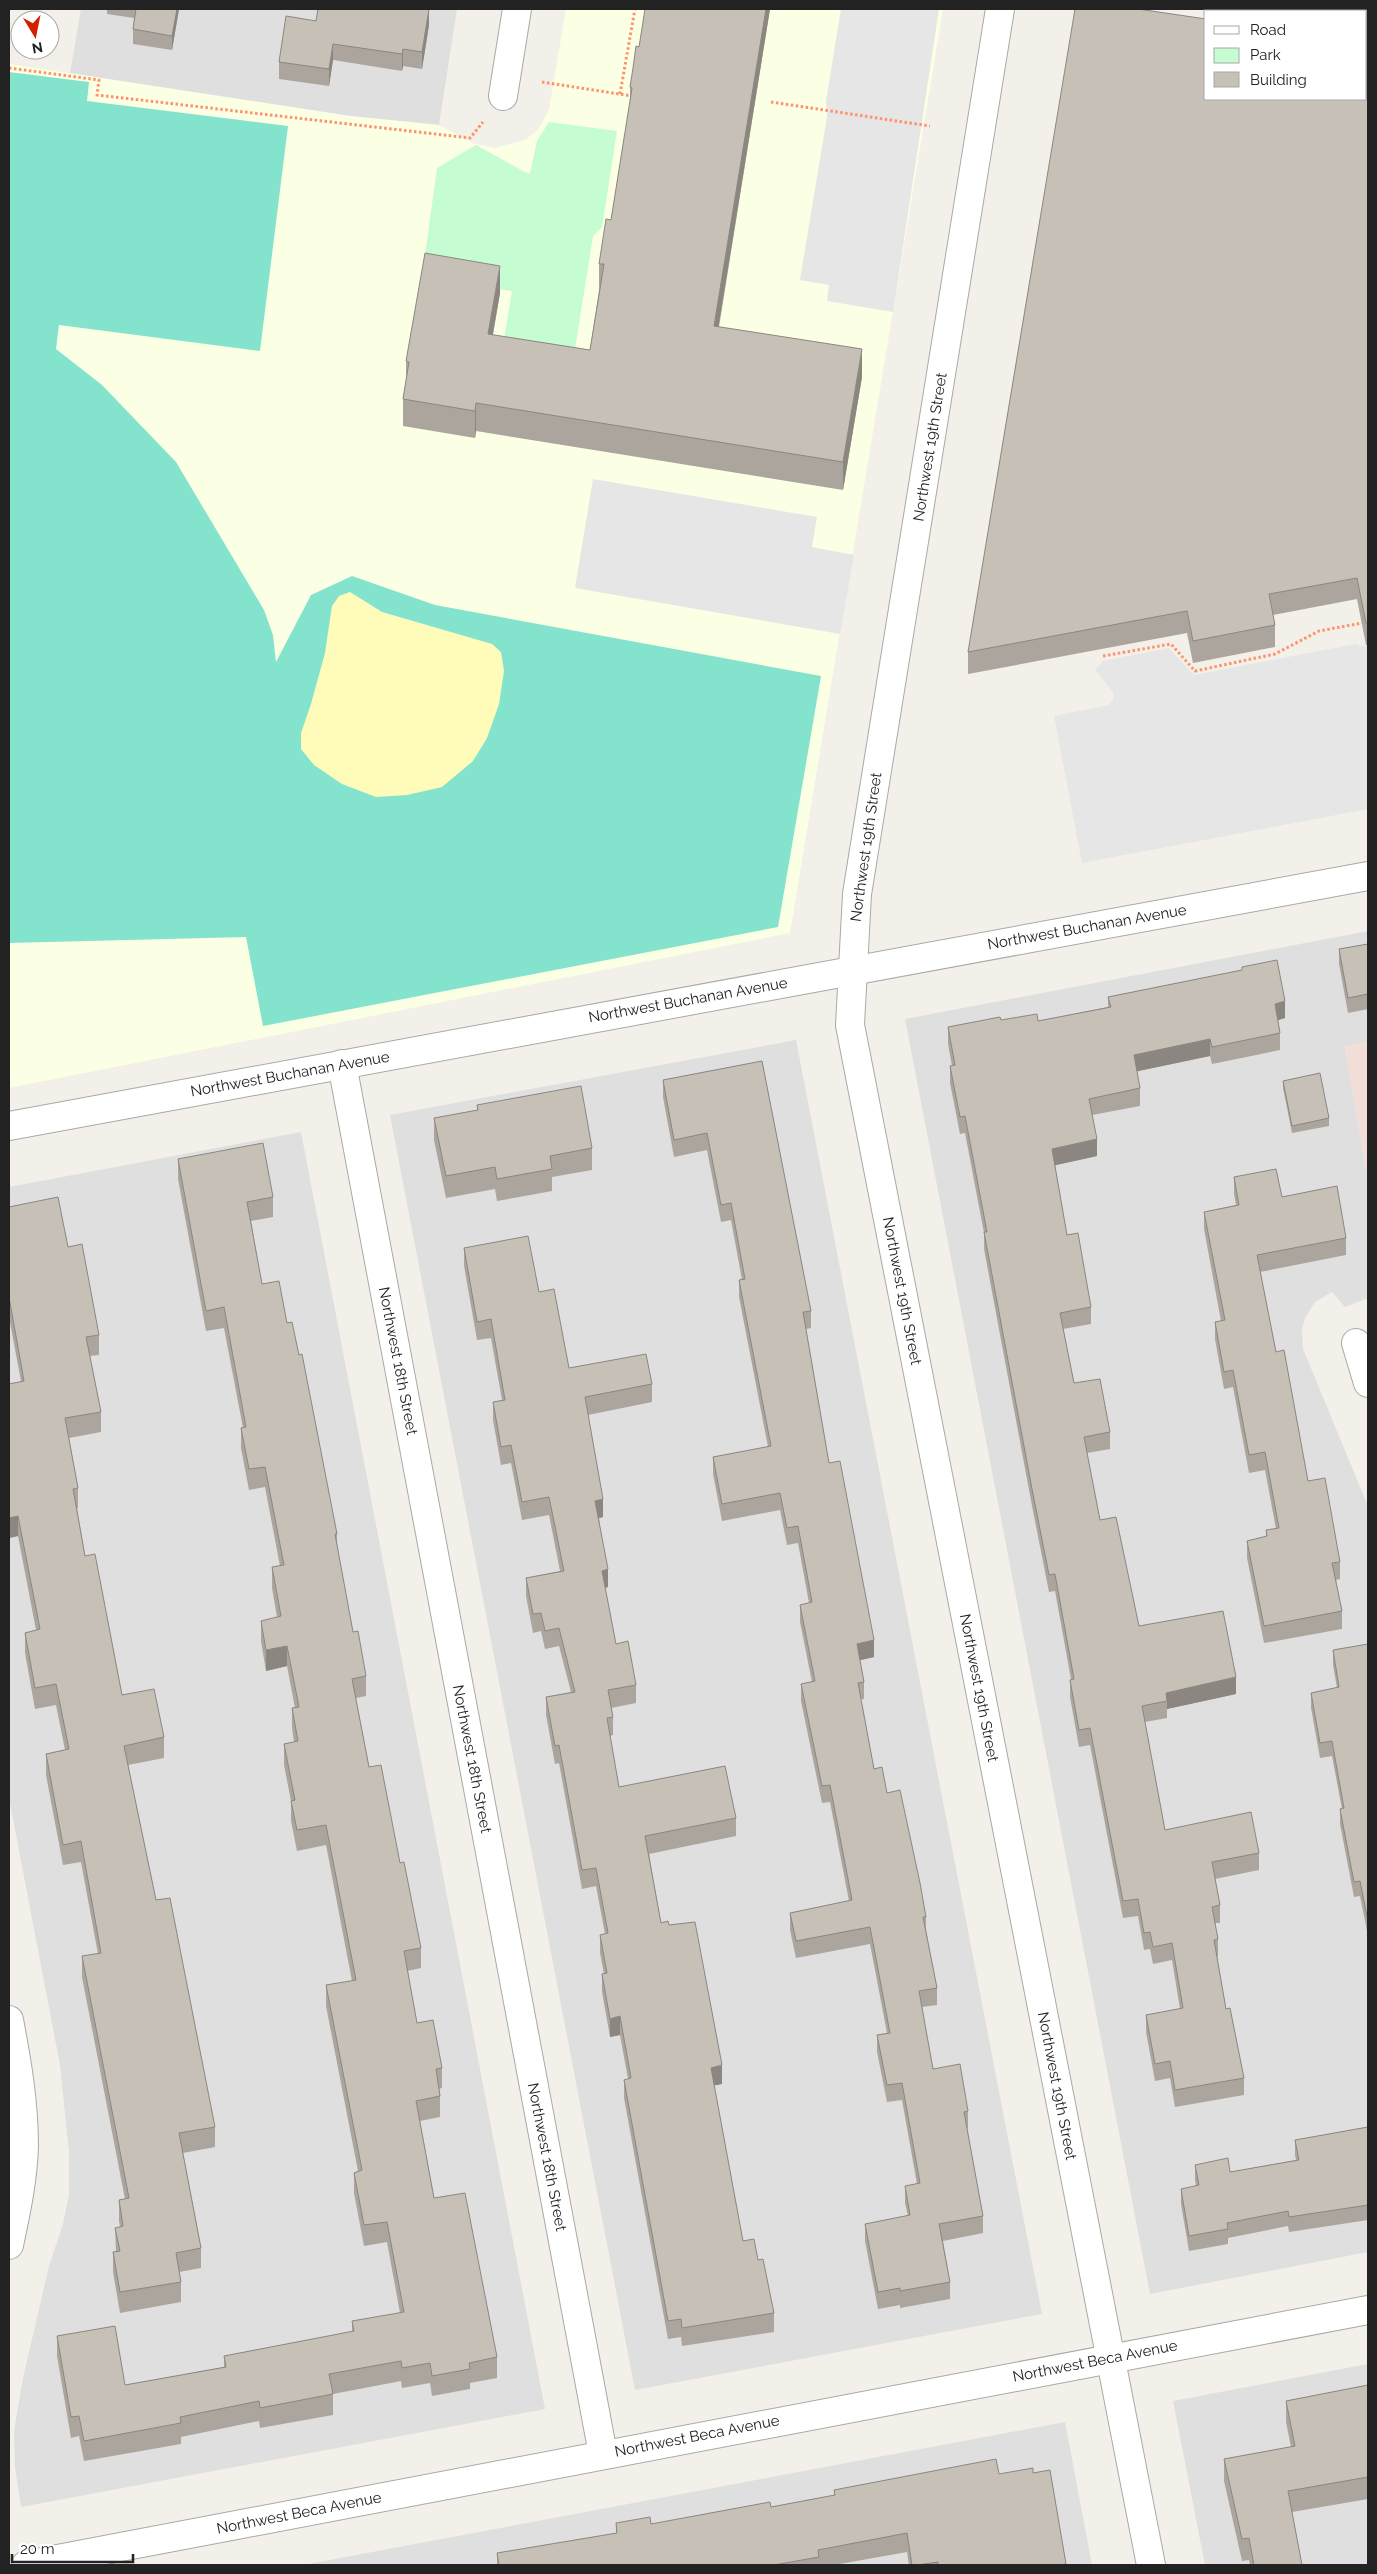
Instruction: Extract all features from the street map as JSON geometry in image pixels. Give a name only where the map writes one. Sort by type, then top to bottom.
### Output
[{"type":"street","points":[[504,87],[517,9]]},
{"type":"street","name":"Northwest 19th Street","points":[[1000,9],[857,894],[850,1025],[1151,2565]]},
{"type":"street","name":"Northwest Buchanan Avenue","points":[[9,1126],[1368,876]]},
{"type":"street","name":"Northwest 18th Street","points":[[342,1064],[603,2454]]},
{"type":"street","points":[[1356,1343],[1368,1383]]},
{"type":"street","points":[[9,2020],[20,2077],[24,2146],[19,2196],[9,2245]]},
{"type":"street","name":"Northwest Beca Avenue","points":[[26,2565],[1368,2310]]},
{"type":"path","points":[[620,94],[635,9]]},
{"type":"path","points":[[9,68],[99,80],[97,94],[470,138]]},
{"type":"path","points":[[504,87],[632,96]]},
{"type":"path","points":[[770,102],[930,126]]},
{"type":"path","points":[[1103,656],[1171,644],[1196,671],[1275,654],[1319,631],[1362,623]]},
{"type":"shaded area","points":[[81,9],[457,9],[439,125],[350,116],[70,73]]},
{"type":"shaded area","points":[[566,9],[943,9],[790,933],[9,1088],[9,64],[350,116],[439,125],[475,144],[495,148],[525,140],[538,130],[549,110]]},
{"type":"shaded area","points":[[841,9],[939,9],[893,312],[827,301],[829,285],[800,280],[827,117],[826,101]]},
{"type":"shaded area","points":[[593,479],[817,517],[812,547],[854,555],[840,634],[575,588]]},
{"type":"shaded area","points":[[1356,644],[1360,646],[1368,645],[1368,809],[1082,863],[1054,716],[1109,705],[1113,699],[1113,692],[1095,670],[1103,661],[1169,648],[1194,675]]},
{"type":"shaded area","points":[[1368,931],[1368,1042],[1345,1046],[1368,1181],[1368,1298],[1345,1307],[1332,1292],[1315,1302],[1305,1318],[1302,1329],[1303,1349],[1368,1506],[1368,2252],[1150,2294],[905,1019]]},
{"type":"shaded area","points":[[796,1040],[1042,2314],[635,2390],[390,1115]]},
{"type":"shaded area","points":[[1368,1042],[1368,1181],[1345,1046]]},
{"type":"shaded area","points":[[301,1132],[545,2409],[21,2507],[15,2467],[14,2431],[23,2378],[49,2266],[63,2224],[69,2194],[69,2153],[60,2065],[9,1798],[9,1187]]},
{"type":"shaded area","points":[[1368,2364],[1368,2565],[1205,2565],[1173,2401]]},
{"type":"shaded area","points":[[1065,2422],[1092,2565],[303,2565]]},
{"type":"sand","points":[[350,592],[382,612],[493,644],[501,652],[504,671],[499,704],[487,738],[473,761],[442,787],[407,795],[376,797],[342,784],[314,765],[301,749],[301,733],[325,653],[332,606],[339,596]]},
{"type":"green space","points":[[9,72],[89,82],[87,101],[288,126],[260,351],[59,325],[56,349],[102,385],[176,462],[264,610],[273,635],[276,662],[311,595],[352,576],[435,605],[821,676],[778,927],[263,1026],[246,937],[9,943]],"holes":[[[350,592],[382,612],[492,644],[501,652],[504,671],[499,704],[487,738],[473,761],[442,787],[407,795],[376,797],[342,784],[314,765],[301,749],[301,733],[325,653],[332,606],[339,596]]]},
{"type":"green space","points":[[549,122],[617,131],[602,227],[593,236],[571,374],[500,363],[512,291],[422,277],[437,168],[476,145],[530,173],[537,141]]},
{"type":"building","points":[[136,9],[177,9],[172,36],[133,29]]},
{"type":"building","points":[[318,9],[429,9],[422,52],[403,49],[402,54],[333,44],[329,69],[279,62],[286,16],[316,21]]},
{"type":"building","points":[[645,9],[766,9],[714,326],[862,349],[843,462],[476,403],[475,411],[403,399],[409,362],[406,361],[425,253],[500,266],[488,334],[590,350],[604,264],[599,264],[606,219],[611,220],[632,88],[630,87],[636,46],[639,47]]},
{"type":"building","points":[[1075,9],[1138,9],[1204,19],[1204,100],[1367,100],[1367,10],[1243,9],[1368,9],[1368,623],[1366,623],[1357,578],[1269,594],[1275,625],[1193,641],[1187,611],[968,652]]},
{"type":"building","points":[[1368,944],[1368,994],[1348,998],[1339,949]]},
{"type":"building","points":[[1277,960],[1285,1001],[1275,1004],[1280,1033],[1212,1047],[1210,1039],[1134,1055],[1140,1088],[1089,1099],[1097,1139],[1052,1149],[1067,1235],[1078,1233],[1091,1307],[1060,1313],[1074,1383],[1100,1379],[1110,1432],[1084,1437],[1100,1520],[1116,1517],[1139,1626],[1223,1611],[1236,1677],[1166,1693],[1167,1701],[1142,1706],[1165,1830],[1251,1812],[1259,1853],[1212,1862],[1220,1905],[1212,1907],[1218,1939],[1214,1940],[1226,2009],[1230,2008],[1244,2078],[1175,2090],[1170,2061],[1155,2064],[1146,2015],[1183,2008],[1172,1943],[1153,1947],[1150,1932],[1144,1933],[1138,1899],[1123,1901],[1090,1728],[1079,1730],[1070,1680],[1074,1679],[1055,1574],[1049,1575],[984,1232],[987,1232],[965,1116],[960,1117],[950,1066],[955,1065],[948,1027],[1000,1017],[1001,1020],[1037,1014],[1038,1021],[1111,1007],[1108,997],[1242,970],[1242,967]]},
{"type":"building","points":[[762,1061],[811,1311],[803,1312],[829,1463],[840,1461],[874,1640],[857,1644],[864,1682],[858,1683],[874,1769],[882,1767],[887,1793],[900,1790],[920,1883],[926,1917],[923,1917],[937,1988],[919,1991],[933,2069],[960,2064],[968,2111],[964,2112],[983,2216],[939,2224],[950,2282],[900,2291],[900,2288],[878,2292],[865,2224],[910,2215],[905,2186],[920,2183],[902,2083],[887,2085],[877,2035],[890,2033],[870,1927],[796,1941],[790,1913],[852,1900],[830,1785],[822,1786],[801,1684],[815,1681],[800,1605],[812,1602],[798,1526],[787,1528],[780,1493],[722,1504],[713,1457],[771,1446],[739,1280],[745,1279],[731,1203],[721,1205],[707,1133],[674,1140],[663,1080]]},
{"type":"building","points":[[1320,1073],[1329,1118],[1292,1126],[1283,1081]]},
{"type":"building","points":[[581,1086],[592,1148],[550,1156],[552,1169],[497,1179],[495,1167],[446,1176],[434,1118],[478,1110],[477,1105]]},
{"type":"building","points":[[263,1143],[273,1197],[247,1202],[262,1284],[279,1281],[287,1323],[292,1322],[299,1355],[302,1354],[337,1534],[335,1534],[353,1632],[358,1631],[366,1676],[352,1679],[369,1767],[381,1765],[400,1863],[404,1862],[421,1948],[404,1951],[417,2023],[433,2020],[442,2068],[436,2069],[440,2096],[416,2101],[434,2198],[465,2193],[497,2357],[469,2363],[470,2369],[432,2376],[430,2363],[402,2368],[401,2361],[329,2374],[333,2394],[260,2408],[259,2401],[180,2417],[181,2423],[84,2441],[79,2416],[71,2417],[57,2336],[115,2326],[125,2385],[226,2367],[224,2356],[354,2331],[352,2321],[404,2312],[387,2222],[364,2225],[354,2173],[362,2170],[326,1985],[356,1980],[326,1825],[297,1830],[291,1801],[295,1800],[284,1744],[298,1741],[292,1708],[299,1707],[287,1646],[266,1650],[261,1621],[281,1616],[272,1567],[284,1565],[265,1467],[249,1469],[241,1428],[246,1427],[224,1307],[206,1311],[178,1159]]},
{"type":"building","points":[[1276,1169],[1282,1197],[1337,1186],[1346,1238],[1257,1255],[1276,1352],[1284,1350],[1308,1481],[1325,1478],[1340,1562],[1332,1563],[1342,1611],[1264,1626],[1247,1541],[1267,1536],[1266,1530],[1279,1528],[1265,1452],[1249,1455],[1233,1370],[1224,1372],[1215,1322],[1225,1320],[1204,1212],[1239,1205],[1234,1177]]},
{"type":"building","points":[[58,1197],[68,1247],[82,1244],[99,1335],[86,1337],[101,1412],[65,1418],[78,1488],[73,1489],[85,1556],[95,1554],[122,1695],[154,1689],[164,1737],[124,1746],[156,1900],[170,1898],[215,2127],[179,2133],[201,2248],[176,2253],[181,2282],[120,2292],[113,2252],[120,2251],[115,2228],[123,2226],[119,2200],[129,2198],[82,1956],[101,1953],[81,1841],[63,1845],[46,1754],[69,1749],[56,1684],[35,1688],[25,1633],[40,1629],[18,1516],[9,1518],[9,1384],[24,1381],[9,1297],[9,1207]]},
{"type":"building","points":[[528,1236],[539,1292],[554,1289],[569,1368],[646,1354],[652,1384],[585,1397],[603,1499],[595,1501],[608,1569],[602,1571],[616,1644],[628,1641],[636,1685],[608,1690],[613,1717],[607,1718],[619,1787],[725,1766],[736,1818],[645,1836],[661,1923],[668,1921],[669,1925],[695,1922],[722,2065],[711,2068],[743,2241],[754,2239],[758,2260],[763,2259],[774,2313],[682,2328],[681,2319],[668,2321],[624,2080],[631,2078],[620,2016],[610,2019],[602,1974],[607,1973],[600,1935],[608,1933],[596,1868],[582,1870],[559,1745],[555,1746],[546,1697],[575,1692],[559,1628],[545,1631],[541,1613],[533,1614],[526,1578],[564,1571],[549,1497],[522,1502],[511,1445],[501,1447],[493,1402],[505,1400],[491,1319],[477,1322],[464,1248]]},
{"type":"building","points":[[1368,1644],[1368,1921],[1360,1881],[1354,1882],[1340,1809],[1344,1808],[1332,1741],[1320,1743],[1311,1693],[1339,1687],[1333,1650]]},
{"type":"building","points":[[1368,2127],[1368,2205],[1289,2217],[1288,2211],[1227,2223],[1228,2229],[1189,2236],[1181,2189],[1199,2185],[1195,2165],[1228,2158],[1230,2172],[1299,2160],[1295,2140]]},
{"type":"building","points":[[1368,2385],[1368,2477],[1288,2491],[1302,2565],[1254,2565],[1249,2538],[1242,2539],[1224,2459],[1295,2446],[1286,2401]]},
{"type":"building","points":[[996,2459],[999,2474],[1033,2468],[1033,2473],[1050,2470],[1066,2564],[938,2565],[938,2562],[912,2565],[907,2533],[818,2550],[819,2557],[774,2565],[499,2565],[497,2553],[617,2533],[616,2523],[650,2517],[651,2524],[770,2502],[771,2507],[835,2495],[834,2490]]}]
